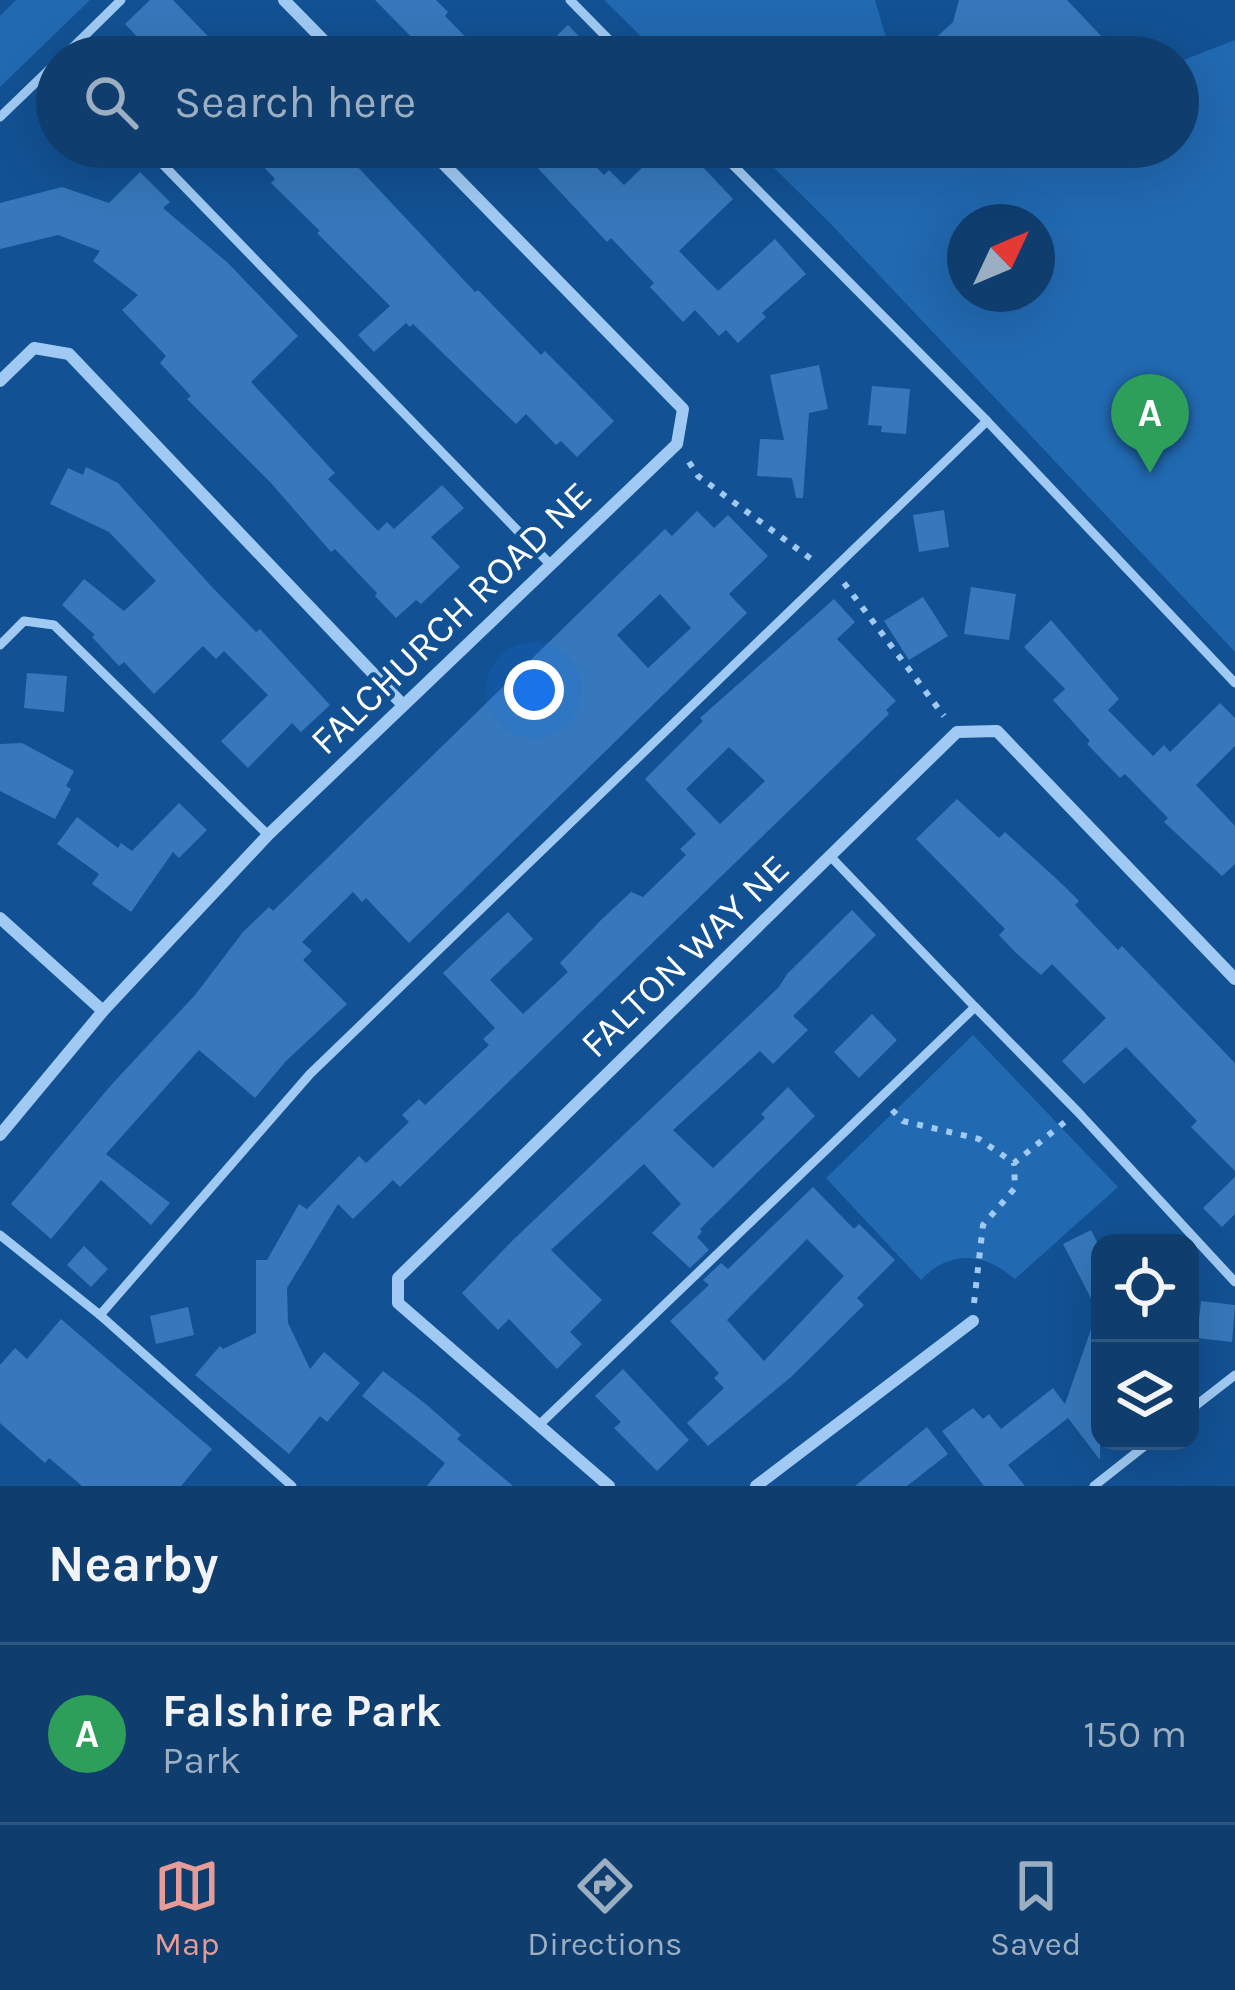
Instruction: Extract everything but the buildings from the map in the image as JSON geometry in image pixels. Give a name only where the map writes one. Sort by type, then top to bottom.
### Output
[{"type":"street","points":[[284,0],[319,36]]},
{"type":"street","name":"FALCHURCH ROAD NE","points":[[0,1135],[103,1010],[268,835],[677,444],[683,409],[448,168]]},
{"type":"street","points":[[0,381],[34,348],[69,354],[403,704]]},
{"type":"street","name":"FALTON WAY NE","points":[[609,1486],[398,1303],[398,1278],[957,732],[997,731],[1235,980]]},
{"type":"street","points":[[0,918],[103,1010]]},
{"type":"street","points":[[756,1486],[973,1321]]},
{"type":"lane","points":[[84,36],[121,0]]},
{"type":"lane","points":[[570,0],[605,36]]},
{"type":"lane","points":[[0,118],[36,83]]},
{"type":"lane","points":[[166,168],[550,563]]},
{"type":"lane","points":[[736,168],[987,421],[1235,682]]},
{"type":"lane","points":[[100,1316],[310,1074],[987,421]]},
{"type":"lane","points":[[0,645],[24,621],[55,625],[268,835]]},
{"type":"lane","points":[[830,856],[1235,1282]]},
{"type":"lane","points":[[538,1426],[975,1007]]},
{"type":"lane","points":[[0,1235],[100,1316],[292,1486]]},
{"type":"lane","points":[[1199,1403],[1235,1375]]},
{"type":"lane","points":[[1094,1486],[1140,1450]]},
{"type":"path","points":[[882,1100],[903,1121],[979,1138],[1015,1163]]},
{"type":"path","points":[[1015,1163],[1078,1112]]},
{"type":"path","points":[[973,1321],[983,1225],[1015,1188],[1015,1163]]},
{"type":"shaded area","points":[[16,0],[90,0],[53,36],[36,36],[36,52],[0,87],[0,16]]},
{"type":"shaded area","points":[[604,0],[875,0],[886,36],[641,36]]},
{"type":"shaded area","points":[[1235,40],[1235,652],[774,168],[1199,168],[1199,54]]},
{"type":"shaded area","points":[[973,1035],[1118,1187],[1015,1279],[991,1264],[968,1258],[944,1263],[921,1280],[826,1178]]},
{"type":"place","name":"Falshire Park","points":[[1150,473]]}]
